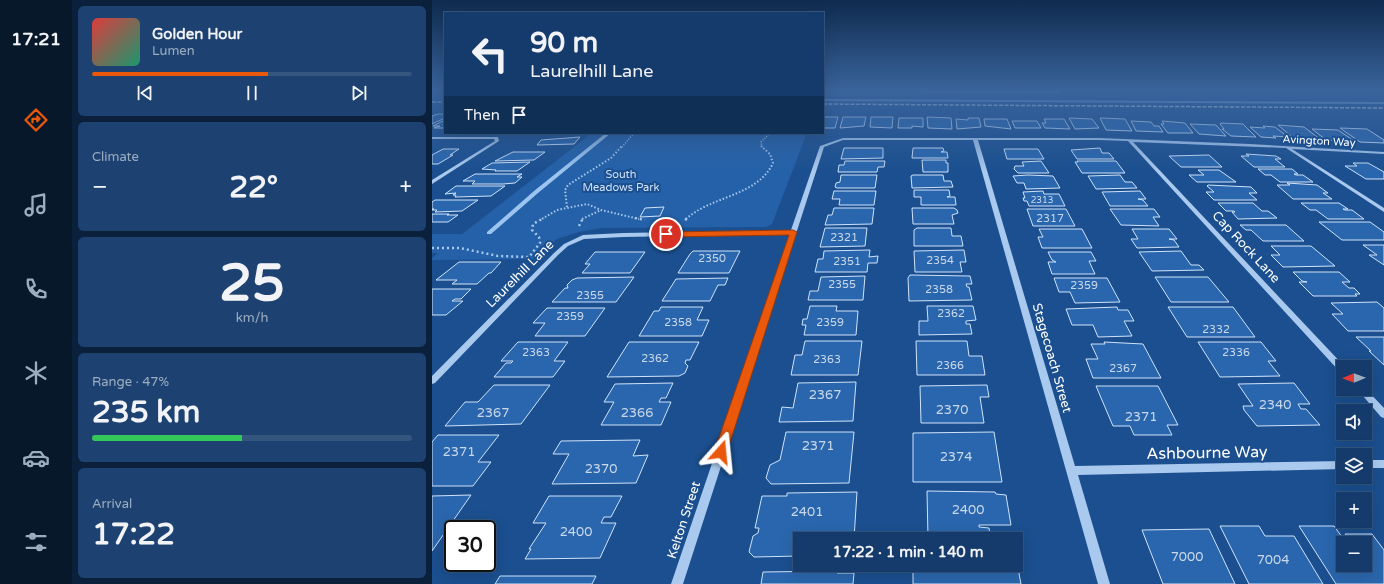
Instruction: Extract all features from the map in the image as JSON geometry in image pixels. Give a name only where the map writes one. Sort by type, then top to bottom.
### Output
[{"type":"street","points":[[432,138],[496,138],[497,141],[432,182]]},
{"type":"street","name":"Avington Way","points":[[822,146],[843,138],[975,139],[1130,141],[1384,153]]},
{"type":"street","name":"Stagecoach Street","points":[[975,139],[1104,584]]},
{"type":"street","name":"Cap Rock Lane","points":[[1130,141],[1336,362]]},
{"type":"street","name":"Kelton Street","points":[[677,584],[822,146]]},
{"type":"street","points":[[1288,148],[1384,210]]},
{"type":"street","name":"Laurelhill Lane","points":[[432,381],[556,254],[566,245],[583,237],[793,232]]},
{"type":"street","points":[[1367,396],[1384,414]]},
{"type":"street","points":[[1372,464],[1384,464]]},
{"type":"street","name":"Ashbourne Way","points":[[1071,471],[1336,465]]},
{"type":"path","points":[[567,207],[565,190],[568,185],[611,158],[633,134]]},
{"type":"path","points":[[682,223],[690,215],[702,207],[761,182],[769,171],[772,160],[770,154],[761,146],[761,142],[769,134]]},
{"type":"path","points":[[583,237],[579,223],[586,216],[601,210]]},
{"type":"path","points":[[432,248],[460,248],[481,251],[498,256],[529,258]]},
{"type":"green space","name":"South Meadows Park","points":[[591,134],[807,134],[772,224],[766,227],[601,228],[579,232],[557,239],[533,259],[432,260],[432,258],[438,253],[432,253],[432,234],[462,234]]},
{"type":"building","points":[[432,117],[444,117],[444,118],[432,124]]},
{"type":"building","points":[[824,117],[838,117],[835,128],[824,128]]},
{"type":"building","points":[[843,117],[866,117],[864,126],[840,128]]},
{"type":"building","points":[[871,117],[893,117],[892,128],[870,127]]},
{"type":"building","points":[[927,117],[951,118],[952,129],[928,128]]},
{"type":"building","points":[[899,118],[923,118],[923,127],[912,126],[912,128],[898,128]]},
{"type":"building","points":[[968,118],[979,118],[981,127],[957,129],[956,119],[968,120]]},
{"type":"building","points":[[1069,118],[1092,119],[1099,128],[1075,129]]},
{"type":"building","points":[[1100,118],[1125,119],[1132,131],[1106,130]]},
{"type":"building","points":[[984,119],[1007,119],[1011,129],[985,126]]},
{"type":"building","points":[[1044,119],[1064,119],[1070,129],[1045,128],[1042,123],[1046,123]]},
{"type":"building","points":[[444,120],[444,128],[434,128],[440,126],[433,126]]},
{"type":"building","points":[[1012,121],[1037,121],[1041,128],[1015,128]]},
{"type":"building","points":[[1131,121],[1151,122],[1154,126],[1159,126],[1163,132],[1136,131]]},
{"type":"building","points":[[1162,121],[1185,123],[1193,133],[1168,133],[1161,124],[1164,124]]},
{"type":"building","points":[[1190,124],[1216,125],[1226,136],[1199,134]]},
{"type":"building","points":[[1220,124],[1243,124],[1256,137],[1231,136],[1222,129],[1224,129]]},
{"type":"building","points":[[1278,125],[1304,127],[1321,140],[1293,138]]},
{"type":"building","points":[[1263,126],[1275,127],[1288,137],[1261,137],[1250,127],[1265,128]]},
{"type":"building","points":[[1340,128],[1367,129],[1384,140],[1384,143],[1360,142]]},
{"type":"building","points":[[1312,129],[1338,130],[1353,140],[1326,140]]},
{"type":"building","points":[[580,137],[574,144],[537,145],[541,140]]},
{"type":"building","points":[[844,148],[883,148],[883,158],[841,159]]},
{"type":"building","points":[[913,148],[943,148],[944,151],[941,152],[947,152],[948,158],[912,158]]},
{"type":"building","points":[[1100,148],[1102,153],[1109,153],[1114,159],[1077,159],[1071,150]]},
{"type":"building","points":[[443,149],[459,149],[450,155],[453,155],[438,164],[432,164],[432,155]]},
{"type":"building","points":[[1004,149],[1038,149],[1044,159],[1007,159]]},
{"type":"building","points":[[513,152],[545,152],[534,160],[495,161]]},
{"type":"building","points":[[1246,154],[1276,156],[1281,159],[1275,159],[1285,167],[1254,167],[1241,156],[1249,156]]},
{"type":"building","points":[[1209,155],[1222,167],[1181,167],[1169,156]]},
{"type":"building","points":[[922,160],[946,160],[946,163],[948,163],[948,172],[923,172]]},
{"type":"building","points":[[845,161],[885,161],[884,167],[878,167],[877,172],[838,172],[839,165],[844,165]]},
{"type":"building","points":[[1041,161],[1049,173],[1018,173],[1014,169],[1015,166],[1024,166],[1022,162]]},
{"type":"building","points":[[1077,161],[1116,161],[1125,173],[1082,173],[1075,162],[1078,162]]},
{"type":"building","points":[[530,162],[517,171],[495,171],[496,170],[482,169],[492,163]]},
{"type":"building","points":[[1353,163],[1368,163],[1384,172],[1384,179],[1366,179],[1345,166],[1357,166]]},
{"type":"building","points":[[1258,169],[1292,169],[1298,174],[1294,174],[1303,175],[1313,182],[1280,182],[1271,175],[1265,175]]},
{"type":"building","points":[[1198,170],[1219,170],[1236,182],[1197,182],[1189,175],[1204,175]]},
{"type":"building","points":[[475,174],[522,174],[517,177],[522,177],[515,183],[503,184],[472,184],[475,181],[463,181]]},
{"type":"building","points":[[841,175],[877,175],[875,188],[837,188],[835,187],[836,183],[840,182]]},
{"type":"building","points":[[943,175],[944,181],[951,181],[953,187],[912,188],[911,176]]},
{"type":"building","points":[[1120,175],[1125,182],[1132,182],[1137,188],[1096,189],[1088,176]]},
{"type":"building","points":[[1013,176],[1053,176],[1060,188],[1026,189],[1024,183],[1017,183]]},
{"type":"building","points":[[1287,183],[1317,185],[1328,193],[1323,193],[1332,199],[1293,199],[1277,185],[1290,185]]},
{"type":"building","points":[[456,186],[505,186],[491,196],[455,197],[456,195],[453,195],[456,193],[445,194]]},
{"type":"building","points":[[1207,186],[1251,187],[1257,193],[1249,193],[1257,200],[1214,200],[1206,192],[1214,192]]},
{"type":"building","points":[[914,190],[949,190],[950,196],[947,197],[955,197],[956,205],[921,205],[921,197],[914,197]]},
{"type":"building","points":[[834,191],[876,191],[874,205],[839,205],[840,199],[832,199]]},
{"type":"building","points":[[1043,191],[1044,194],[1059,194],[1065,206],[1029,206],[1027,201],[1024,201],[1023,198],[1025,198],[1023,192]]},
{"type":"building","points":[[1140,191],[1146,199],[1138,199],[1143,200],[1148,206],[1110,206],[1102,192]]},
{"type":"building","points":[[435,200],[478,200],[462,211],[435,212],[437,210],[432,210],[434,209],[432,209],[432,202]]},
{"type":"building","points":[[1218,203],[1253,203],[1262,211],[1268,211],[1277,218],[1238,219],[1232,212],[1235,212],[1234,211],[1226,211]]},
{"type":"building","points":[[1301,203],[1339,203],[1348,209],[1343,209],[1352,210],[1364,219],[1328,219],[1316,210],[1310,210]]},
{"type":"building","points":[[664,207],[660,216],[640,217],[645,208]]},
{"type":"building","points":[[834,208],[874,208],[872,224],[825,225],[828,215],[832,215]]},
{"type":"building","points":[[912,208],[954,208],[958,213],[952,215],[954,224],[913,224]]},
{"type":"building","points":[[1027,209],[1066,209],[1075,226],[1033,226]]},
{"type":"building","points":[[1110,209],[1154,209],[1160,217],[1153,217],[1159,226],[1121,225]]},
{"type":"building","points":[[432,214],[458,215],[448,222],[432,222]]},
{"type":"building","points":[[1319,222],[1370,222],[1384,232],[1384,240],[1342,240]]},
{"type":"building","points":[[1240,225],[1286,225],[1304,241],[1263,241],[1251,230],[1246,230]]},
{"type":"building","points":[[825,228],[867,228],[865,246],[820,247]]},
{"type":"building","points":[[917,228],[951,228],[952,236],[961,236],[963,246],[914,246],[914,230]]},
{"type":"building","points":[[1039,229],[1082,229],[1092,248],[1042,248],[1038,237],[1043,237]]},
{"type":"building","points":[[1132,229],[1169,229],[1177,239],[1169,239],[1174,240],[1179,247],[1137,248],[1131,239],[1138,239]]},
{"type":"building","points":[[1363,245],[1384,245],[1384,265],[1369,255],[1377,255]]},
{"type":"building","points":[[1271,246],[1311,246],[1335,266],[1283,267],[1271,255],[1280,255]]},
{"type":"building","points":[[870,250],[869,257],[878,256],[877,263],[868,263],[867,272],[815,272],[818,259],[823,259],[824,251]]},
{"type":"building","points":[[964,250],[966,262],[960,262],[962,272],[915,272],[914,251]]},
{"type":"building","points":[[693,251],[740,251],[729,273],[678,273]]},
{"type":"building","points":[[1181,251],[1191,265],[1199,265],[1204,270],[1152,271],[1139,252]]},
{"type":"building","points":[[595,252],[645,252],[630,273],[582,273],[590,264],[585,264]]},
{"type":"building","points":[[1048,252],[1091,252],[1096,261],[1089,261],[1095,274],[1052,274],[1048,262],[1056,262],[1052,260]]},
{"type":"building","points":[[459,262],[501,262],[491,273],[489,273],[477,284],[452,284],[457,280],[436,280]]},
{"type":"building","points":[[1293,272],[1339,272],[1350,282],[1342,282],[1349,288],[1354,288],[1360,294],[1355,294],[1357,296],[1313,296],[1299,282],[1307,282],[1302,281]]},
{"type":"building","points":[[910,275],[970,276],[972,284],[966,284],[967,287],[969,287],[972,300],[909,301],[908,278]]},
{"type":"building","points":[[865,276],[863,300],[808,300],[810,291],[818,291],[821,277]]},
{"type":"building","points":[[634,277],[616,302],[552,302],[565,288],[568,288],[567,285],[572,280],[577,278]]},
{"type":"building","points":[[1155,277],[1208,277],[1229,302],[1171,302]]},
{"type":"building","points":[[728,278],[725,285],[718,285],[710,301],[662,301],[676,279]]},
{"type":"building","points":[[1054,278],[1107,278],[1120,302],[1075,303],[1070,292],[1059,292]]},
{"type":"building","points":[[432,289],[471,289],[461,299],[455,299],[452,301],[463,301],[446,315],[432,315]]},
{"type":"building","points":[[1377,302],[1384,308],[1384,331],[1348,331],[1332,314],[1343,314],[1331,303]]},
{"type":"building","points":[[810,306],[837,306],[836,311],[858,311],[856,335],[804,335],[806,325],[802,325],[803,319],[807,319]]},
{"type":"building","points":[[927,306],[973,306],[976,320],[966,321],[966,324],[970,324],[972,334],[919,335],[919,321],[928,321]]},
{"type":"building","points":[[661,307],[703,307],[697,320],[709,320],[702,336],[639,336],[654,311],[659,311]]},
{"type":"building","points":[[1117,307],[1118,310],[1128,310],[1134,321],[1124,321],[1132,336],[1098,337],[1093,325],[1072,325],[1066,309]]},
{"type":"building","points":[[1168,307],[1233,307],[1255,337],[1187,337]]},
{"type":"building","points":[[547,308],[605,308],[585,336],[535,336],[545,323],[533,323]]},
{"type":"building","points":[[1356,337],[1384,337],[1384,365],[1369,351],[1371,351]]},
{"type":"building","points":[[805,341],[862,341],[858,375],[791,375],[795,355],[802,355]]},
{"type":"building","points":[[916,341],[967,341],[969,356],[982,356],[985,375],[917,375]]},
{"type":"building","points":[[518,342],[568,342],[554,361],[565,361],[553,377],[494,377],[506,363],[511,363],[513,361],[501,361]]},
{"type":"building","points":[[629,342],[699,342],[690,360],[686,360],[685,363],[688,366],[685,373],[679,376],[607,377]]},
{"type":"building","points":[[1104,342],[1143,344],[1161,378],[1093,378],[1086,359],[1098,359],[1091,344],[1105,344]]},
{"type":"building","points":[[1198,342],[1261,342],[1276,361],[1268,361],[1280,376],[1220,377]]},
{"type":"building","points":[[856,382],[853,421],[779,422],[782,407],[793,408],[798,383]]},
{"type":"building","points":[[673,383],[666,398],[661,398],[659,402],[671,402],[661,425],[601,425],[614,402],[604,402],[615,384]]},
{"type":"building","points":[[1294,383],[1310,404],[1298,404],[1301,409],[1306,409],[1320,425],[1257,426],[1244,410],[1243,406],[1253,406],[1238,384]]},
{"type":"building","points":[[494,385],[550,385],[521,424],[445,426],[465,402],[478,402]]},
{"type":"building","points":[[987,385],[989,397],[980,397],[984,423],[921,423],[920,386]]},
{"type":"building","points":[[1096,386],[1158,386],[1178,425],[1167,425],[1172,435],[1134,435],[1130,426],[1113,426]]},
{"type":"building","points":[[786,432],[854,432],[849,483],[771,484],[766,478],[770,465],[780,460]]},
{"type":"building","points":[[994,432],[1002,482],[913,482],[913,433]]},
{"type":"building","points":[[438,435],[499,435],[478,462],[491,462],[473,486],[432,486],[432,442]]},
{"type":"building","points":[[640,440],[633,456],[648,455],[636,483],[552,484],[569,454],[553,454],[561,441]]},
{"type":"building","points":[[927,491],[995,492],[996,494],[1006,495],[1011,525],[979,525],[979,527],[989,528],[990,532],[928,532]]},
{"type":"building","points":[[857,492],[854,532],[793,532],[793,556],[754,557],[749,552],[753,536],[758,533],[759,528],[755,528],[762,496],[787,496],[787,493]]},
{"type":"building","points":[[471,495],[454,520],[444,520],[444,534],[432,551],[432,496]]},
{"type":"building","points":[[549,496],[622,496],[611,517],[604,517],[601,523],[616,523],[600,558],[525,559],[531,549],[529,549],[546,523],[533,523]]},
{"type":"building","points":[[1220,526],[1259,526],[1265,536],[1294,536],[1323,584],[1249,584]]},
{"type":"building","points":[[1299,526],[1334,526],[1341,536],[1336,536],[1336,572],[1372,572],[1372,536],[1346,536],[1345,534],[1372,534],[1384,550],[1384,584],[1336,584]]},
{"type":"building","points":[[1209,529],[1235,584],[1163,584],[1142,530]]},
{"type":"building","points":[[763,572],[854,573],[853,584],[761,584]]},
{"type":"building","points":[[913,572],[1019,572],[1021,584],[913,584]]},
{"type":"building","points":[[500,576],[596,576],[592,584],[495,584]]},
{"type":"waterway","points":[[489,233],[536,192],[608,134]]},
{"type":"route","points":[[666,234],[793,232],[721,452]]}]
